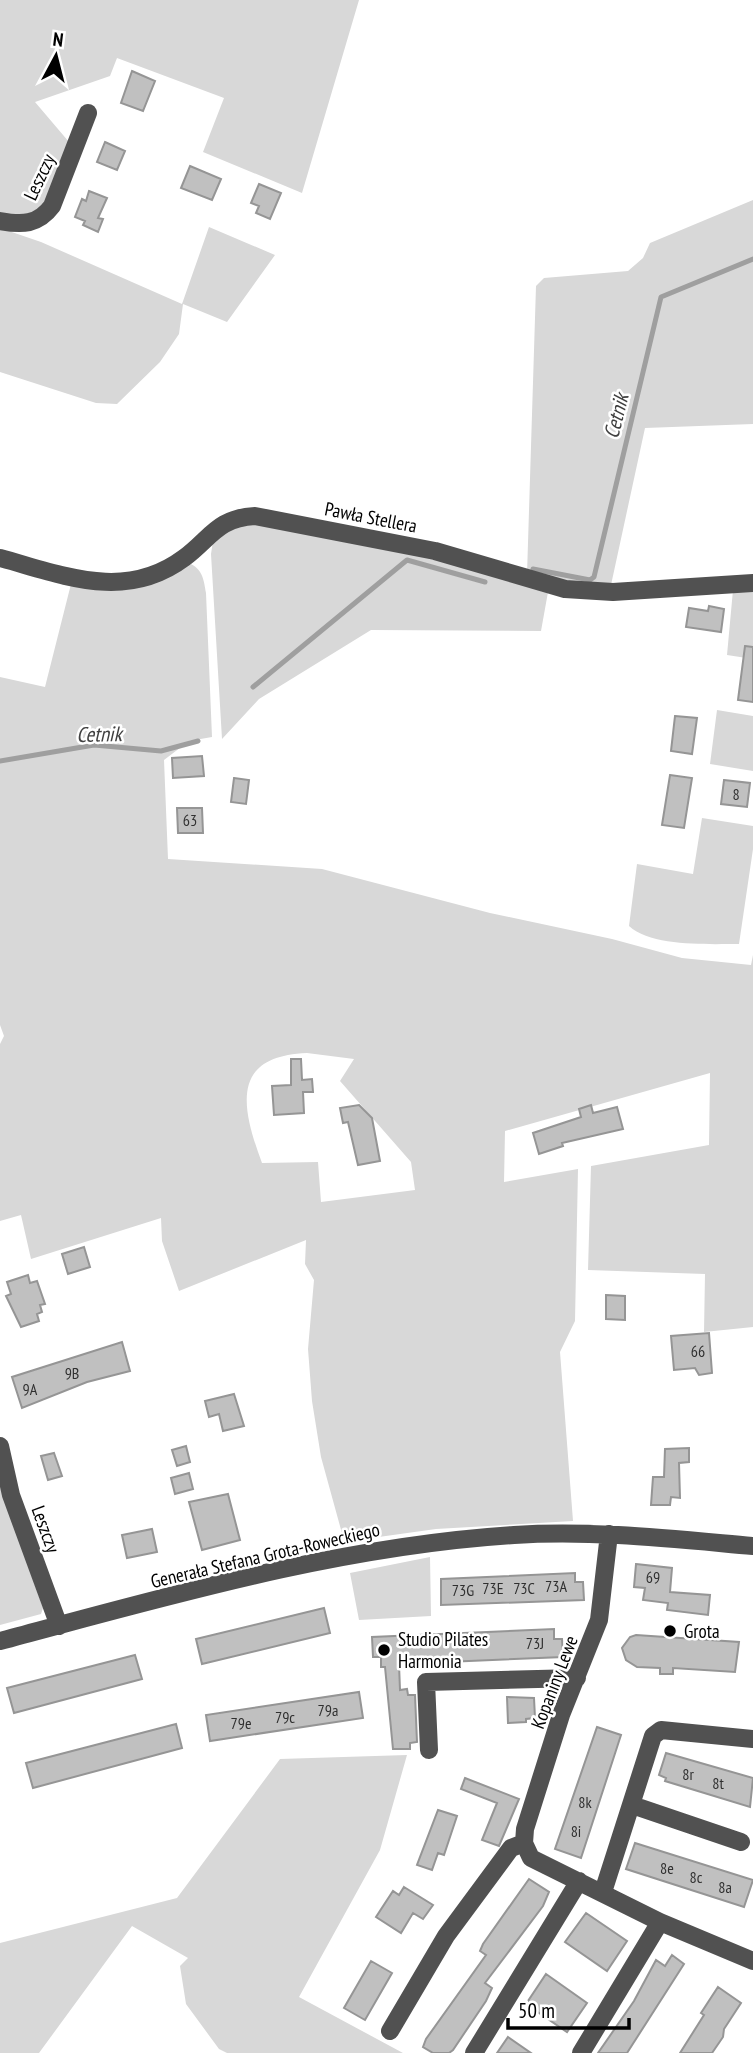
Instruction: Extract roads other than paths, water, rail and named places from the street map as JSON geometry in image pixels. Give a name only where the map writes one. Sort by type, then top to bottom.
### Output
[{"type":"street","name":"Leszczy","points":[[0,221],[23,224],[45,216],[52,206],[88,113]]},
{"type":"street","name":"Pawła Stellera","points":[[0,558],[82,580],[125,583],[160,574],[185,558],[220,524],[238,517],[254,516],[435,551],[480,563],[523,579],[565,589],[613,592],[753,583]]},
{"type":"street","name":"Leszczy","points":[[0,1446],[11,1495],[59,1626]]},
{"type":"street","name":"Generała Stefana Grota-Roweckiego","points":[[0,1641],[342,1556],[514,1535],[609,1534],[753,1546]]},
{"type":"street","name":"Kopaniny Lewe","points":[[524,1843],[525,1829],[561,1715],[599,1620],[609,1534]]},
{"type":"street","points":[[429,1750],[426,1682],[577,1678]]},
{"type":"street","points":[[603,1892],[653,1736],[661,1730],[753,1739]]},
{"type":"street","points":[[632,1805],[741,1842]]},
{"type":"street","points":[[390,2031],[446,1936],[511,1848],[524,1843],[531,1858],[660,1922],[753,1961]]},
{"type":"street","points":[[474,2053],[579,1881]]},
{"type":"street","points":[[581,2053],[660,1922]]},
{"type":"waterway","name":"Cetnik","points":[[533,569],[590,580],[594,577],[661,297],[753,259]]},
{"type":"waterway","name":"Cetnik","points":[[253,687],[407,560],[485,582]]},
{"type":"waterway","name":"Cetnik","points":[[0,761],[94,745],[161,751],[198,741]]},
{"type":"place","name":"Grota","points":[[670,1631]]},
{"type":"place","name":"Studio Pilates Harmonia","points":[[384,1650]]}]
